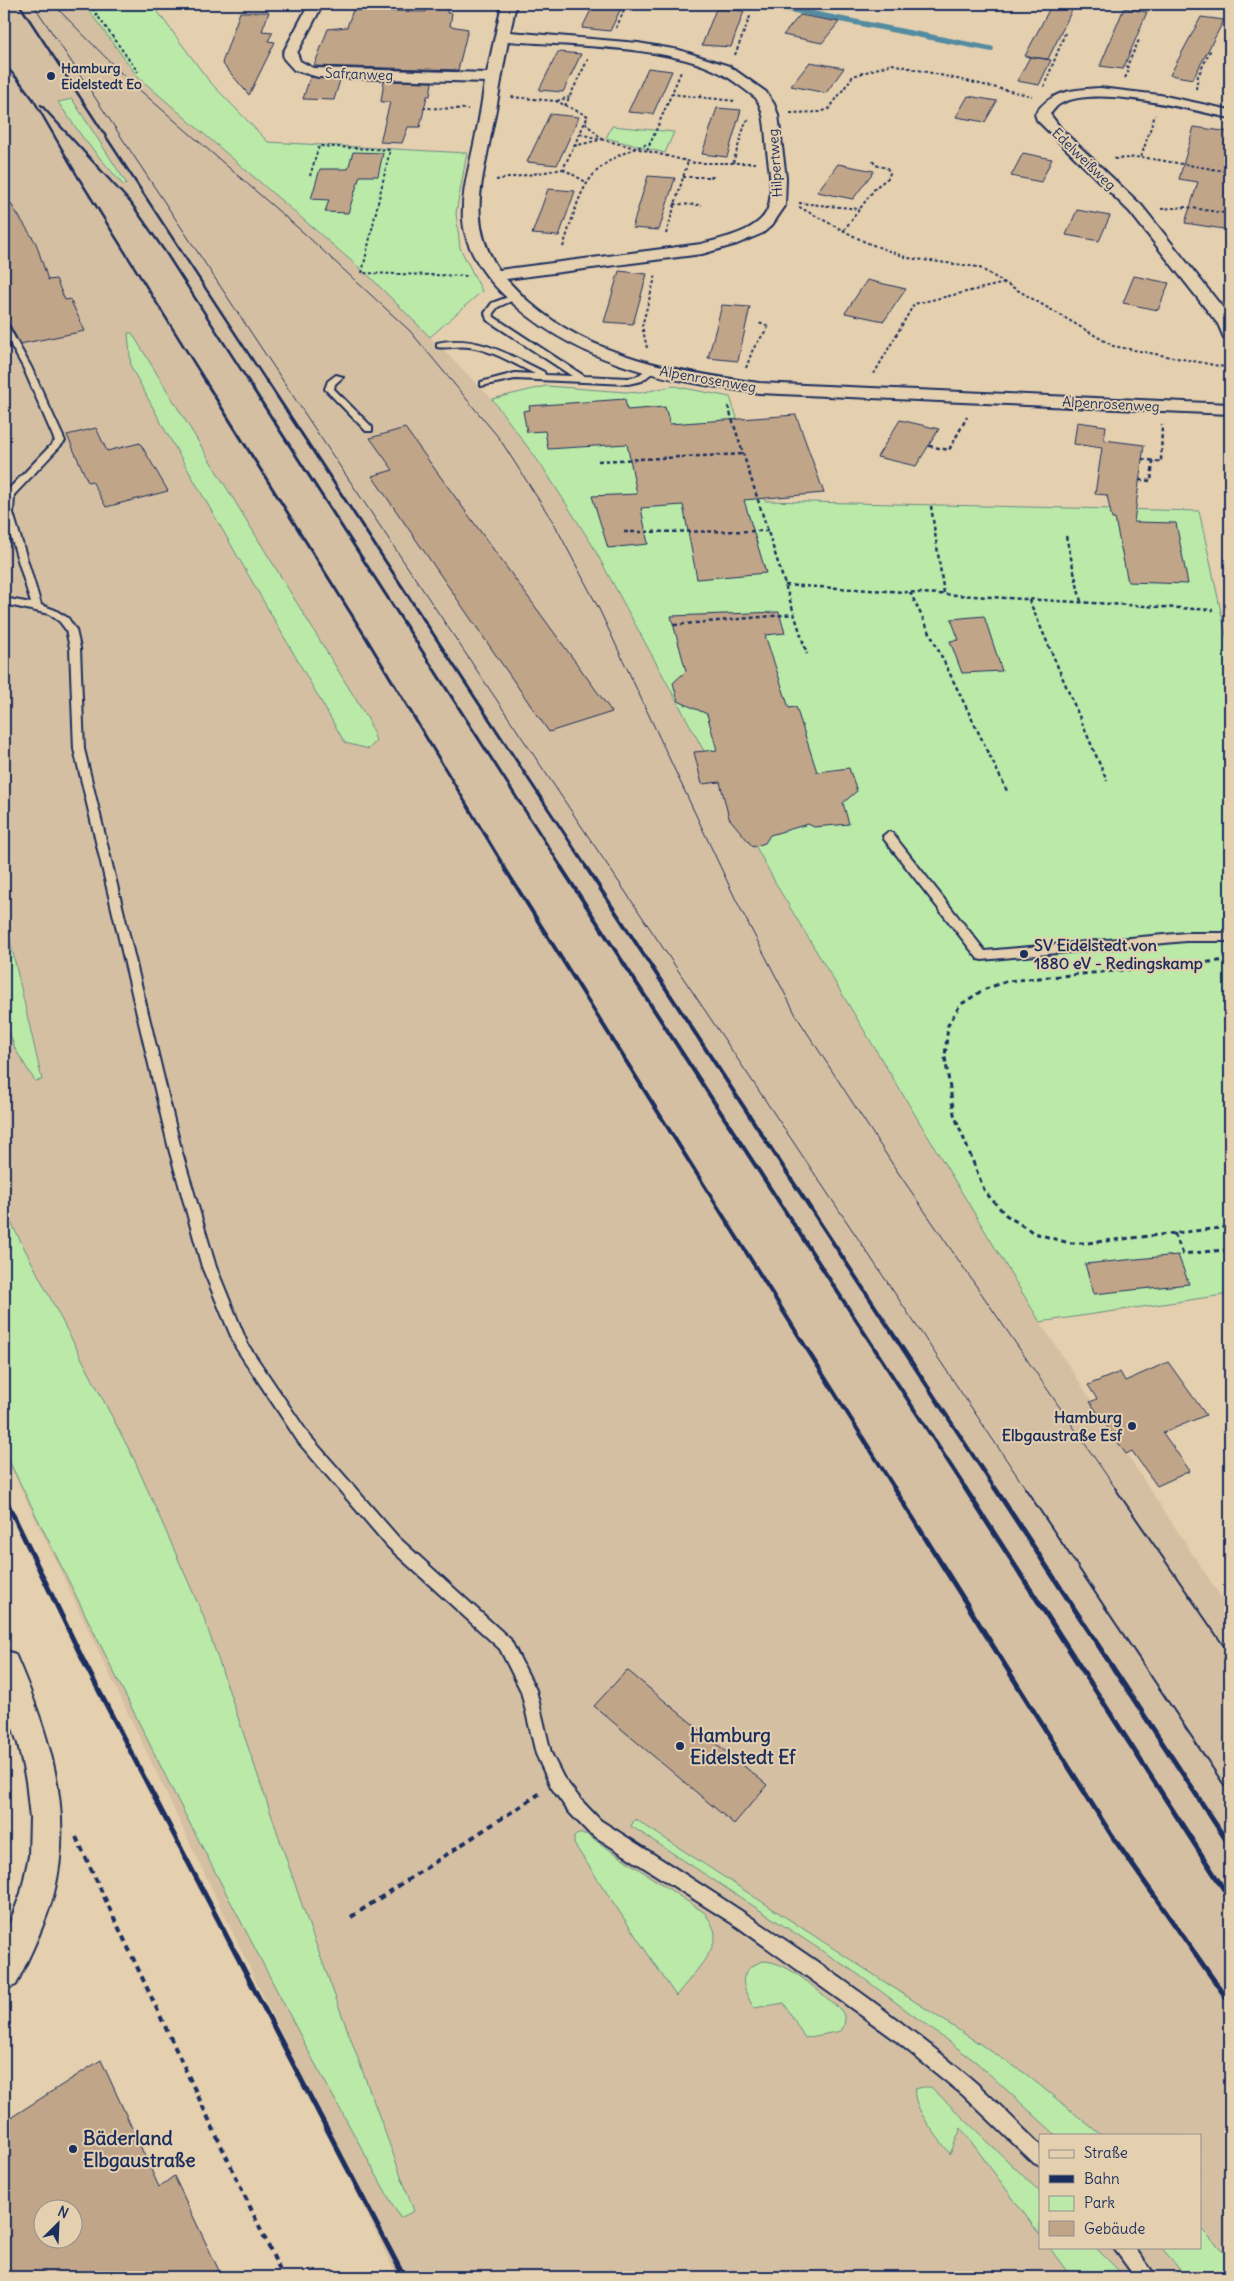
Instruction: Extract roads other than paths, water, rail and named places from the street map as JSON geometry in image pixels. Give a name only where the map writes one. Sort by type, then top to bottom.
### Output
[{"type":"street","name":"Safranweg","points":[[316,4],[290,53],[291,59],[296,65],[305,70],[330,74],[494,78]]},
{"type":"street","name":"Alpenrosenweg","points":[[510,4],[473,183],[471,218],[474,236],[483,258],[495,275],[514,298],[557,330],[588,345],[653,369],[725,384],[790,390],[1230,408]]},
{"type":"street","name":"Hilpertweg","points":[[495,275],[702,249],[731,241],[757,230],[772,214],[778,201],[771,116],[768,104],[761,95],[724,69],[689,56],[638,47],[503,36]]},
{"type":"street","name":"Edelweißweg","points":[[1229,327],[1136,209],[1052,128],[1042,114],[1048,105],[1061,98],[1085,93],[1106,92],[1230,114]]},
{"type":"street","points":[[4,1664],[20,1700],[35,1745],[45,1789],[48,1825],[42,1872],[35,1900],[24,1932],[4,1973]]},
{"type":"lane","points":[[514,298],[496,305],[489,313],[490,318],[581,378]]},
{"type":"lane","points":[[4,326],[27,367],[60,441],[9,494],[8,513],[37,607]]},
{"type":"lane","points":[[440,345],[464,342],[487,347],[544,376]]},
{"type":"lane","points":[[484,384],[515,376],[628,381],[639,379],[653,369]]},
{"type":"lane","points":[[339,377],[330,383],[329,389],[369,429]]},
{"type":"lane","points":[[4,601],[37,607],[52,612],[64,620],[71,630],[75,648],[78,749],[175,1149],[210,1267],[244,1348],[304,1439],[394,1542],[505,1644],[528,1690],[544,1754],[557,1782],[575,1806],[594,1826],[744,1920],[896,2030],[969,2089],[1039,2156]]},
{"type":"lane","points":[[888,836],[982,956],[1186,937],[1230,937]]},
{"type":"lane","points":[[1123,2248],[1146,2277]]},
{"type":"waterway","points":[[763,4],[991,49]]},
{"type":"tram line","points":[[33,4],[317,432],[1026,1489]]},
{"type":"tram line","points":[[53,4],[127,79],[305,234],[410,331],[499,438],[555,525],[599,609],[735,898],[797,1017],[895,1168],[1116,1489]]},
{"type":"tram line","points":[[1025,1488],[1230,1794]]},
{"type":"tram line","points":[[1115,1488],[1230,1655]]},
{"type":"railway","points":[[19,4],[267,382]]},
{"type":"railway","points":[[4,64],[18,80]]},
{"type":"railway","points":[[18,80],[33,99],[78,177],[206,382]]},
{"type":"railway","points":[[41,105],[131,203],[166,253],[249,382]]},
{"type":"railway","points":[[205,381],[365,636],[505,868]]},
{"type":"railway","points":[[248,381],[562,868]]},
{"type":"railway","points":[[267,381],[587,868]]},
{"type":"railway","points":[[504,867],[895,1489]]},
{"type":"railway","points":[[561,867],[966,1489]]},
{"type":"railway","points":[[586,867],[995,1489]]},
{"type":"railway","points":[[894,1488],[1112,1836],[1230,2003]]},
{"type":"railway","points":[[965,1488],[1230,1899]]},
{"type":"railway","points":[[995,1488],[1230,1846]]},
{"type":"railway","points":[[4,1496],[83,1660],[404,2277]]},
{"type":"place","name":"Hamburg Eidelstedt Eo","points":[[51,76]]},
{"type":"place","name":"SV Eidelstedt von 1880 eV - Redingskamp","points":[[1024,954]]},
{"type":"place","name":"Hamburg Elbgaustraße Esf","points":[[1132,1426]]},
{"type":"place","name":"Hamburg Eidelstedt Ef","points":[[680,1746]]},
{"type":"place","name":"Bäderland Elbgaustraße","points":[[73,2149]]}]
